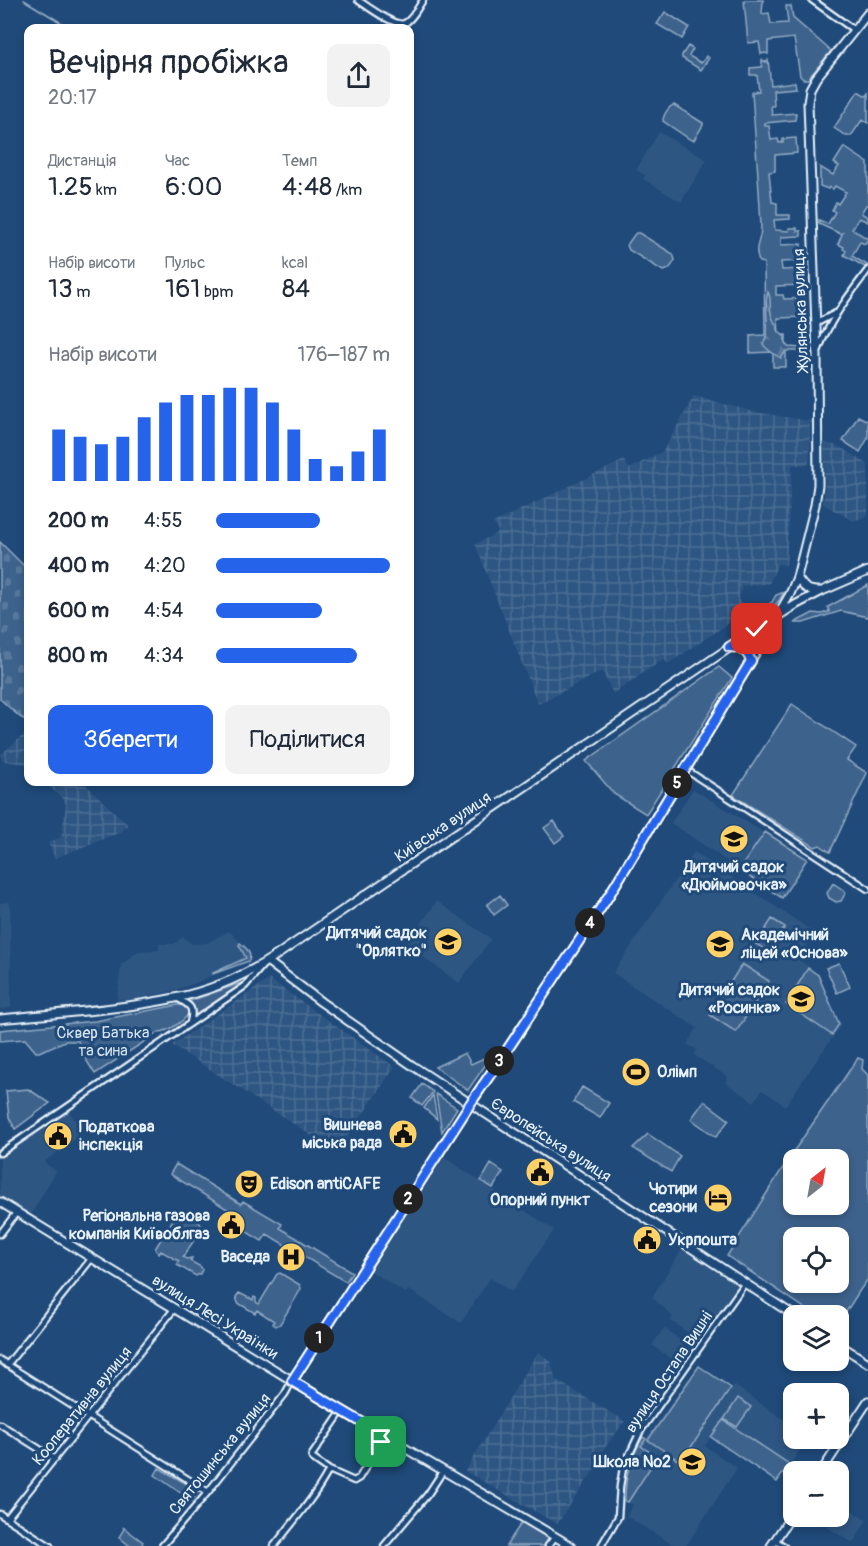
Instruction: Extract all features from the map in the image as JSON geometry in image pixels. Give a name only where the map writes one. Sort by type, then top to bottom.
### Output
[{"type":"street","points":[[358,0],[398,24]]},
{"type":"street","points":[[402,24],[411,18],[423,0]]},
{"type":"street","points":[[812,0],[854,30]]},
{"type":"street","name":"Жулянська вулиця","points":[[776,617],[797,577],[818,485],[817,356],[808,103],[810,89],[816,78],[868,13]]},
{"type":"street","points":[[817,356],[824,336],[868,270]]},
{"type":"street","points":[[815,324],[839,312]]},
{"type":"street","name":"Київська вулиця","points":[[0,1019],[102,1009],[177,998],[235,978],[267,961],[729,647],[822,591],[868,571]]},
{"type":"street","points":[[797,577],[805,588],[822,591]]},
{"type":"street","name":"Святошинська вулиця","points":[[166,1545],[285,1394],[470,1104],[608,897],[776,617]]},
{"type":"street","points":[[729,647],[741,648],[751,661]]},
{"type":"street","points":[[685,770],[868,889]]},
{"type":"street","points":[[0,1153],[245,986],[267,961]]},
{"type":"street","name":"Європейська вулиця","points":[[267,961],[321,1002],[470,1104],[783,1308]]},
{"type":"street","points":[[177,998],[189,1005],[192,1010],[190,1023]]},
{"type":"street","name":"вулиця Лесі Українки","points":[[0,1202],[292,1381],[571,1546]]},
{"type":"street","points":[[0,1234],[17,1212]]},
{"type":"street","points":[[7,1365],[92,1258]]},
{"type":"street","name":"вулиця Остапа Вишні","points":[[601,1546],[618,1517],[623,1468],[640,1432],[744,1283]]},
{"type":"street","name":"Кооперативна вулиця","points":[[7,1518],[175,1308]]},
{"type":"street","points":[[849,1351],[868,1363]]},
{"type":"street","points":[[0,1360],[208,1492]]},
{"type":"street","points":[[828,1461],[868,1401]]},
{"type":"street","points":[[342,1411],[312,1455],[312,1458],[329,1470],[354,1481],[359,1478],[385,1436]]},
{"type":"street","points":[[0,1424],[55,1459]]},
{"type":"street","points":[[274,1546],[320,1487],[329,1470]]},
{"type":"street","points":[[384,1546],[428,1494],[443,1471]]},
{"type":"street","points":[[0,1514],[50,1546]]},
{"type":"street","points":[[783,1527],[772,1543],[784,1546]]},
{"type":"street","points":[[548,1546],[555,1537]]},
{"type":"shaded area","points":[[659,132],[707,160],[681,202],[643,179],[645,175],[636,170]]},
{"type":"shaded area","points":[[694,396],[755,412],[810,421],[809,465],[792,465],[786,565],[778,564],[769,584],[742,586],[738,599],[747,611],[668,664],[664,659],[613,694],[602,671],[538,704],[475,544],[499,532],[493,523],[624,460],[629,469],[663,451]]},
{"type":"shaded area","points":[[824,442],[840,447],[868,464],[868,516],[853,521],[823,504]]},
{"type":"shaded area","points":[[24,734],[24,764],[4,761],[0,755]]},
{"type":"shaded area","points":[[48,786],[87,786],[128,825],[121,832],[55,858],[48,843],[61,837],[66,805],[64,800]]},
{"type":"shaded area","name":"Дитячий садок «Дюймовочка»","points":[[693,789],[807,859],[782,898],[671,823]]},
{"type":"shaded area","name":"Академічний ліцей «Основа»","points":[[694,852],[815,933],[798,959],[819,974],[841,1025],[785,1106],[762,1090],[754,1102],[725,1082],[728,1077],[694,1055],[697,1050],[687,1044],[697,1028],[613,973]]},
{"type":"shaded area","name":"Дитячий садок \"Орлятко\"","points":[[437,901],[491,939],[459,983],[406,945]]},
{"type":"shaded area","points":[[10,902],[11,1008],[0,1009],[0,903]]},
{"type":"shaded area","points":[[229,931],[249,951],[249,961],[169,992],[117,1000],[121,965],[138,951],[159,950],[159,944],[174,944],[183,937],[192,944],[207,943]]},
{"type":"shaded area","points":[[269,979],[395,1067],[337,1152],[172,1045]]},
{"type":"shaded area","points":[[68,1110],[84,1133],[44,1162],[56,1171],[31,1215],[0,1196],[0,1156]]},
{"type":"shaded area","points":[[444,1157],[554,1230],[512,1292],[490,1278],[461,1323],[409,1290],[405,1293],[369,1270]]},
{"type":"shaded area","points":[[682,1249],[735,1283],[737,1288],[701,1342],[670,1320],[673,1317],[652,1297]]},
{"type":"shaded area","points":[[664,1328],[686,1344],[674,1361],[652,1345]]},
{"type":"shaded area","points":[[538,1352],[551,1361],[556,1380],[625,1421],[598,1457],[601,1460],[557,1524],[465,1471]]},
{"type":"shaded area","name":"Школа №2","points":[[688,1378],[722,1401],[734,1385],[783,1419],[783,1449],[801,1449],[792,1461],[783,1461],[783,1474],[777,1483],[710,1438],[705,1446],[737,1468],[686,1546],[675,1546],[626,1516],[633,1505],[628,1502],[657,1458],[641,1446]]},
{"type":"shaded area","points":[[849,1509],[867,1520],[853,1543],[827,1527],[849,1527]]},
{"type":"green space","points":[[744,0],[763,0],[762,14],[769,13],[771,24],[788,23],[786,6],[791,6],[793,18],[831,51],[808,79],[800,76],[794,38],[768,41],[768,54],[761,54],[759,42],[748,43]]},
{"type":"green space","points":[[665,12],[689,27],[682,39],[657,24]]},
{"type":"green space","points":[[688,46],[693,49],[689,56],[701,63],[706,56],[709,58],[701,70],[682,58]]},
{"type":"green space","points":[[762,60],[766,62],[768,60],[771,85],[795,82],[796,88],[773,90],[774,106],[771,106],[772,115],[796,113],[795,120],[765,123],[765,126],[769,126],[771,140],[778,139],[779,143],[783,142],[783,139],[796,138],[797,153],[775,155],[775,171],[769,172],[772,202],[777,203],[777,215],[790,215],[790,219],[774,220],[775,230],[789,231],[789,228],[797,228],[797,231],[801,231],[801,236],[781,237],[781,245],[801,244],[802,261],[781,262],[782,270],[803,269],[803,285],[776,286],[776,295],[783,295],[784,299],[804,298],[805,317],[778,318],[779,335],[786,335],[786,367],[773,367],[773,352],[750,353],[750,336],[765,335],[764,263],[759,262],[757,251],[761,227],[752,92],[759,91],[757,75],[750,75],[750,68],[762,67]]},
{"type":"green space","points":[[858,91],[866,96],[868,93],[868,123],[862,120],[851,136],[846,136],[834,128]]},
{"type":"green space","points":[[674,105],[703,123],[694,140],[663,121],[667,111]]},
{"type":"green space","points":[[844,147],[868,163],[868,205],[861,213],[868,217],[868,222],[859,218],[852,229],[868,239],[865,244],[860,242],[852,256],[867,265],[865,267],[844,255],[846,251],[844,247],[838,244],[843,232],[841,234],[819,224],[819,220],[828,224],[835,212],[832,210],[836,202],[838,204],[846,192],[835,186],[833,189],[829,187],[828,189],[820,186],[820,167],[833,175],[839,166],[834,163]]},
{"type":"green space","points":[[636,233],[673,254],[675,260],[669,268],[663,271],[629,250],[627,245]]},
{"type":"green space","points":[[768,292],[772,316],[779,332],[785,337],[785,343],[788,347],[802,348],[804,351],[786,351],[781,358],[763,344],[767,332],[766,298]]},
{"type":"green space","points":[[858,416],[868,421],[868,438],[860,452],[843,441]]},
{"type":"green space","points":[[0,542],[24,566],[24,719],[0,699]]},
{"type":"green space","points":[[868,585],[868,617],[841,611],[803,623],[794,623],[813,613],[829,612],[828,607]]},
{"type":"green space","points":[[784,592],[768,612],[761,617],[755,616],[772,602],[776,595]]},
{"type":"green space","points":[[719,667],[732,678],[646,814],[614,794],[586,761]]},
{"type":"green space","points":[[792,704],[856,747],[847,760],[867,773],[830,852],[820,845],[815,847],[733,795]]},
{"type":"green space","points":[[554,821],[564,836],[555,843],[544,828]]},
{"type":"green space","points":[[765,832],[807,859],[782,898],[739,870]]},
{"type":"green space","points":[[833,883],[846,892],[841,901],[836,902],[829,898],[827,893]]},
{"type":"green space","points":[[500,895],[507,905],[494,915],[487,905]]},
{"type":"green space","points":[[772,919],[785,927],[769,952],[756,944]]},
{"type":"green space","points":[[240,943],[249,953],[249,961],[213,974],[246,958]]},
{"type":"green space","points":[[839,963],[850,987],[837,993],[826,968]]},
{"type":"green space","points":[[742,964],[769,981],[736,1032],[710,1015]]},
{"type":"green space","points":[[808,968],[818,975],[839,1024],[832,1035],[786,1004]]},
{"type":"green space","points":[[244,982],[194,1016],[193,1005],[190,1001]]},
{"type":"green space","name":"Сквер Батька та сина","points":[[185,1005],[188,1008],[188,1013],[183,1020],[159,1032],[95,1074],[83,1055],[78,1041],[65,1041],[36,1052],[25,1039],[0,1041],[0,1030],[95,1021]]},
{"type":"green space","points":[[465,1053],[471,1064],[493,1054],[468,1090],[435,1067]]},
{"type":"green space","points":[[858,1058],[863,1060],[862,1069],[868,1075],[868,1279],[849,1307],[849,1305],[800,1305],[727,1256],[783,1167],[783,1215],[849,1215],[849,1149],[795,1149]]},
{"type":"green space","points":[[422,1084],[433,1092],[422,1106],[412,1098]]},
{"type":"green space","points":[[582,1087],[609,1103],[600,1118],[573,1102]]},
{"type":"green space","points":[[28,1089],[50,1103],[15,1129],[9,1117],[6,1091]]},
{"type":"green space","points":[[436,1094],[457,1108],[442,1132]]},
{"type":"green space","points":[[433,1095],[437,1119],[424,1108]]},
{"type":"green space","points":[[704,1101],[729,1120],[716,1137],[691,1119]]},
{"type":"green space","points":[[648,1134],[680,1156],[671,1172],[633,1148]]},
{"type":"green space","points":[[176,1164],[241,1204],[243,1201],[282,1224],[280,1228],[352,1272],[346,1282],[267,1234],[262,1241],[237,1226],[242,1218],[170,1174]]},
{"type":"green space","points":[[491,1164],[503,1172],[493,1188],[481,1181]]},
{"type":"green space","points":[[179,1211],[200,1223],[202,1228],[183,1257],[192,1258],[190,1261],[201,1267],[200,1274],[196,1276],[177,1265],[179,1261],[161,1251],[159,1254],[155,1249]]},
{"type":"green space","points":[[280,1273],[300,1285],[301,1289],[280,1324],[276,1326],[273,1324],[274,1321],[257,1310],[255,1313],[238,1303],[236,1297],[239,1293],[253,1300],[254,1297],[259,1304],[277,1274]]},
{"type":"green space","points":[[699,1366],[731,1388],[681,1462],[648,1440]]},
{"type":"green space","points":[[738,1398],[751,1407],[737,1427],[724,1419]]},
{"type":"green space","points":[[723,1420],[784,1461],[783,1473],[777,1482],[711,1437]]},
{"type":"green space","points":[[643,1437],[646,1439],[641,1446],[657,1457],[628,1502],[625,1501],[627,1475]]},
{"type":"green space","points":[[159,1468],[199,1491],[192,1501],[155,1475]]},
{"type":"green space","points":[[522,1522],[548,1538],[549,1541],[545,1546],[506,1546]]},
{"type":"green space","points":[[123,1527],[143,1542],[141,1546],[130,1546],[119,1537]]},
{"type":"waterway","points":[[24,0],[63,24]]},
{"type":"place","name":"Дитячий садок «Дюймовочка»","points":[[734,839]]},
{"type":"place","name":"Дитячий садок \"Орлятко\"","points":[[448,942]]},
{"type":"place","name":"Академічний ліцей «Основа»","points":[[720,944]]},
{"type":"place","name":"Дитячий садок «Росинка»","points":[[801,999]]},
{"type":"place","name":"Олімп","points":[[636,1072]]},
{"type":"place","name":"Вишнева міська рада","points":[[403,1134]]},
{"type":"place","name":"Податкова інспекція","points":[[58,1136]]},
{"type":"place","name":"Опорний пункт","points":[[540,1172]]},
{"type":"place","name":"Edison antiCAFE","points":[[249,1184]]},
{"type":"place","name":"Чотири сезони","points":[[718,1198]]},
{"type":"place","name":"Регіональна газова компанія Київоблгаз","points":[[231,1225]]},
{"type":"place","name":"Укрпошта","points":[[647,1240]]},
{"type":"place","name":"Васеда","points":[[291,1257]]},
{"type":"place","name":"Школа №2","points":[[692,1462]]},
{"type":"route","points":[[381,1442],[385,1436],[292,1381],[654,823],[751,661],[741,648],[729,647],[757,629]]}]
